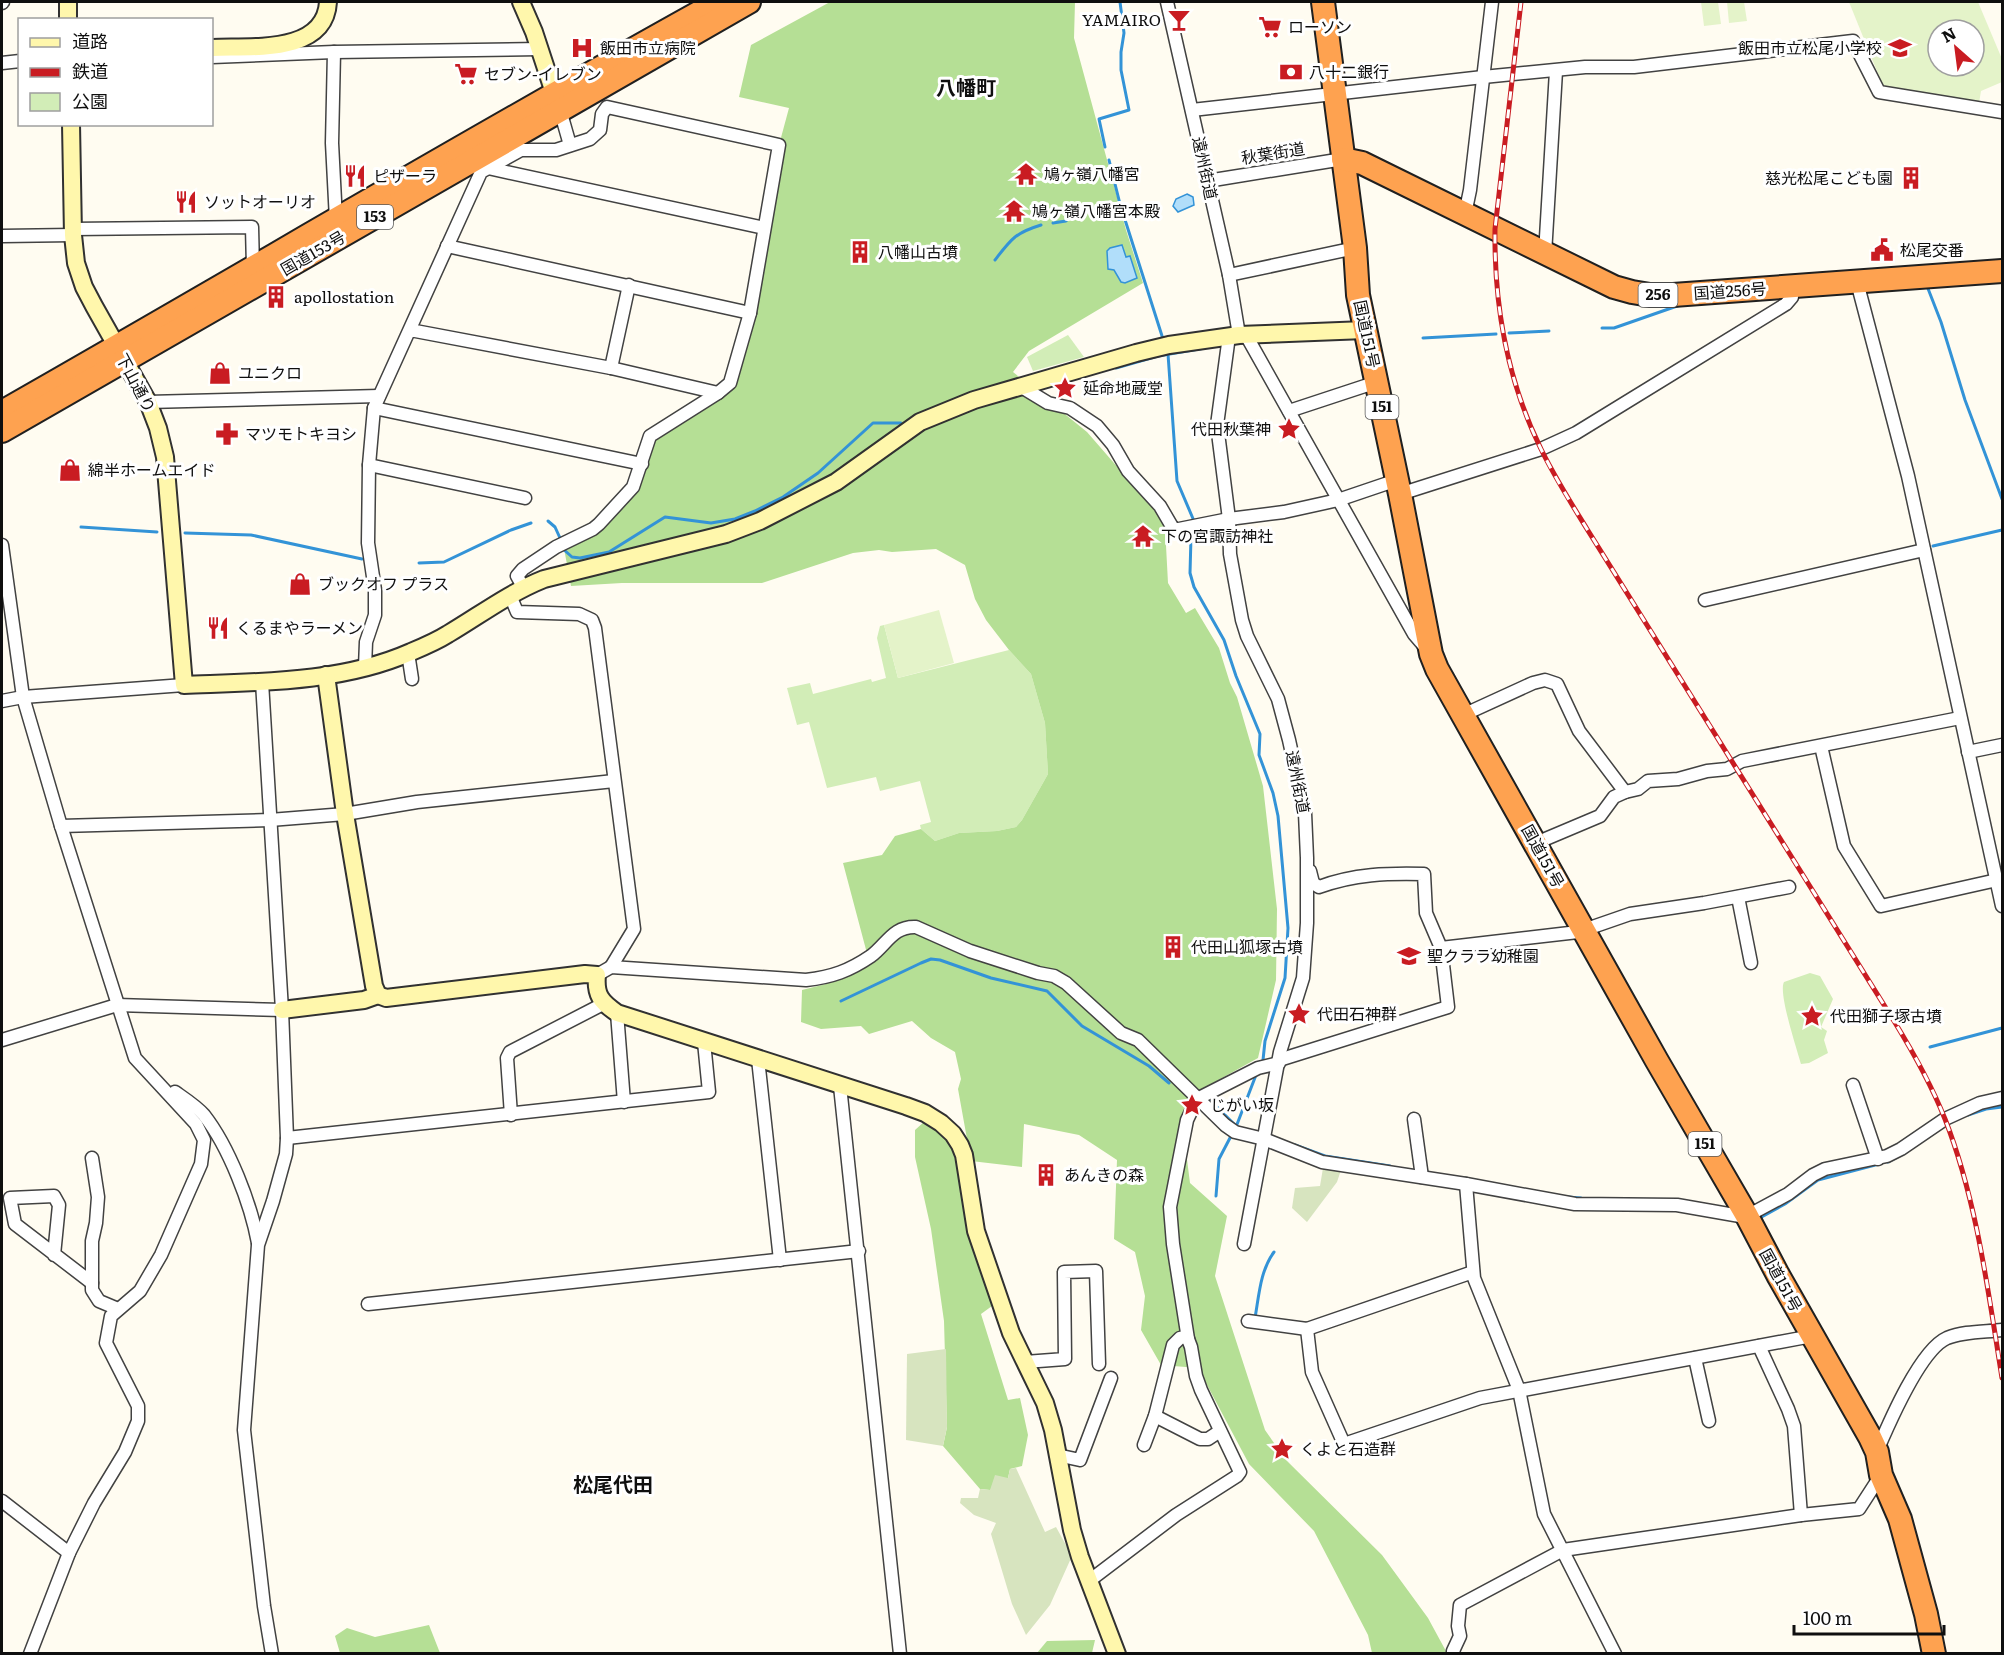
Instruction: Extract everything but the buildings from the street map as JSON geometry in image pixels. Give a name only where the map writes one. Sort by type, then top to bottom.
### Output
[{"type":"highway","name":"国道153号","points":[[2,412],[121,355],[557,101],[718,2]]},
{"type":"highway","name":"国道153号","points":[[2,431],[253,268],[336,220],[557,101],[749,2]]},
{"type":"highway","name":"国道151号","points":[[1323,2],[1355,248],[1358,296],[1431,654],[1437,669],[1747,1216],[1877,1452],[1881,1475],[1900,1519],[1926,1614],[1934,1653]]},
{"type":"highway","name":"国道256号","points":[[1343,159],[1362,164],[1614,287],[1632,292],[1650,295],[1792,287],[2002,271]]},
{"type":"street","points":[[68,2],[68,18]]},
{"type":"street","points":[[213,48],[298,41],[308,37],[322,23],[328,9],[328,2]]},
{"type":"street","points":[[521,2],[540,49],[570,145]]},
{"type":"street","name":"遠州街道","points":[[1167,2],[1229,274],[1238,335],[1217,425],[1229,519],[1230,554],[1242,620],[1247,636],[1278,699],[1305,813],[1307,923],[1303,978],[1279,1062],[1244,1244]]},
{"type":"street","points":[[1465,214],[1470,190],[1492,2]]},
{"type":"street","points":[[1192,110],[1585,67],[1634,67],[1853,41],[1879,92],[2002,112]]},
{"type":"street","points":[[213,57],[334,52],[540,49]]},
{"type":"street","points":[[334,52],[332,142],[336,220]]},
{"type":"street","points":[[2,63],[18,61]]},
{"type":"street","points":[[1545,254],[1556,71]]},
{"type":"street","points":[[365,667],[366,642],[375,615],[375,590],[368,543],[369,465],[377,402],[481,172],[521,150],[556,150],[590,139],[600,130],[602,114],[607,107],[779,145],[750,313],[730,383],[651,436],[633,487],[599,524],[556,547],[523,569],[517,576],[517,612],[579,614],[592,620],[595,628],[634,929],[604,971],[597,991],[610,1009],[624,1102]]},
{"type":"street","name":"下山通り","points":[[71,126],[73,232],[76,263],[84,287],[148,402],[158,428],[165,457],[184,685]]},
{"type":"street","name":"秋葉街道","points":[[1207,181],[1343,159]]},
{"type":"street","points":[[488,168],[764,228]]},
{"type":"street","points":[[2,236],[252,227],[253,268]]},
{"type":"street","points":[[447,246],[750,313]]},
{"type":"street","points":[[1229,274],[1355,248]]},
{"type":"street","points":[[1857,282],[1908,476],[2002,906]]},
{"type":"street","points":[[611,368],[629,285]]},
{"type":"street","points":[[1020,386],[1048,403],[1071,408],[1097,426],[1113,445],[1128,471],[1160,506],[1174,530],[1229,519],[1284,512],[1398,487],[1541,449],[1576,433],[1786,304],[1792,297],[1792,287]]},
{"type":"street","points":[[410,330],[611,368],[718,393]]},
{"type":"street","points":[[2,701],[23,697],[184,685],[262,682],[326,675],[365,667],[408,653],[447,635],[516,591],[544,579],[726,534],[760,520],[836,482],[920,422],[974,400],[1136,353],[1238,335],[1365,330]]},
{"type":"street","name":"遠州街道","points":[[1238,335],[1289,411],[1414,634],[1431,654]]},
{"type":"street","points":[[1289,411],[1377,382]]},
{"type":"street","points":[[148,402],[377,402],[642,464]]},
{"type":"street","points":[[369,465],[525,498]]},
{"type":"street","points":[[2,545],[23,697],[117,1005],[135,1058],[196,1124],[204,1140],[201,1164],[161,1255],[140,1291],[111,1316],[105,1343],[138,1406],[138,1421],[125,1452],[94,1503],[69,1553],[30,1653]]},
{"type":"street","points":[[1705,600],[1924,550]]},
{"type":"street","points":[[408,653],[412,679]]},
{"type":"street","points":[[326,675],[345,814],[374,986],[378,994],[386,998],[604,971],[814,980],[830,977],[853,967],[873,954],[896,932],[903,928],[916,927],[970,951],[1054,976],[1066,983],[1120,1033],[1138,1040],[1197,1099],[1235,1132],[1263,1139],[1322,1161],[1575,1204],[1677,1205],[1740,1216],[1747,1216],[1788,1194],[1825,1169],[1878,1159],[1901,1149],[1945,1119],[1980,1103],[2002,1098]]},
{"type":"street","points":[[1463,715],[1533,683],[1545,680],[1557,684],[1579,731],[1625,792]]},
{"type":"street","points":[[262,682],[282,1010],[287,1138],[284,1164],[258,1245],[244,1430],[264,1606],[273,1653]]},
{"type":"street","points":[[1536,843],[1600,816],[1614,797],[1638,789],[1648,781],[1678,779],[1707,771],[1727,770],[1742,761],[1960,718]]},
{"type":"street","points":[[1968,752],[2002,745]]},
{"type":"street","points":[[1821,746],[1844,846],[1881,906],[1997,880]]},
{"type":"street","points":[[61,826],[270,820],[345,814],[417,802],[614,781]]},
{"type":"street","points":[[1307,858],[1313,883],[1320,887]]},
{"type":"street","points":[[1089,1581],[1176,1515],[1240,1472],[1196,1376],[1173,1244],[1170,1207],[1187,1120],[1197,1099],[1258,1068],[1448,1006],[1441,948],[1426,913],[1424,873],[1384,873],[1338,880],[1320,887],[1311,898],[1311,920],[1307,923]]},
{"type":"street","points":[[1441,948],[1584,930],[1630,914],[1790,887]]},
{"type":"street","points":[[1738,897],[1751,963]]},
{"type":"street","points":[[2,1040],[117,1005],[282,1010],[364,1000],[378,994]]},
{"type":"street","points":[[512,1114],[507,1058],[510,1052],[610,1009],[704,1042],[925,1113],[941,1123],[953,1134],[964,1155],[976,1231],[1011,1333],[1046,1403],[1072,1530],[1117,1653]]},
{"type":"street","points":[[287,1138],[709,1092],[704,1042]]},
{"type":"street","points":[[758,1059],[780,1260]]},
{"type":"street","points":[[155,1078],[196,1107],[221,1142],[254,1224],[258,1245]]},
{"type":"street","points":[[1853,1085],[1878,1159]]},
{"type":"street","points":[[840,1086],[900,1653]]},
{"type":"street","points":[[1414,1119],[1422,1177]]},
{"type":"street","points":[[92,1158],[98,1197],[92,1241],[92,1290],[99,1301],[118,1309]]},
{"type":"street","points":[[1466,1184],[1473,1272],[1519,1390],[1544,1515],[1615,1653]]},
{"type":"street","points":[[54,1254],[59,1205],[54,1196],[10,1198],[15,1224],[54,1254],[92,1283]]},
{"type":"street","points":[[368,1304],[859,1251]]},
{"type":"street","points":[[1026,1362],[1065,1359],[1064,1272],[1096,1272],[1099,1364]]},
{"type":"street","points":[[1248,1321],[1307,1329],[1473,1272]]},
{"type":"street","points":[[1307,1329],[1312,1372],[1344,1444],[1480,1398],[1812,1336]]},
{"type":"street","points":[[1877,1452],[1894,1409],[1931,1352],[1945,1339],[1961,1334],[2002,1330]]},
{"type":"street","points":[[1144,1445],[1155,1416],[1173,1345],[1180,1338],[1188,1339]]},
{"type":"street","points":[[1759,1347],[1788,1408],[1794,1426],[1801,1515]]},
{"type":"street","points":[[1695,1358],[1709,1421]]},
{"type":"street","points":[[1057,1455],[1080,1460],[1111,1378]]},
{"type":"street","points":[[1155,1416],[1200,1439],[1208,1439],[1220,1431]]},
{"type":"street","points":[[1454,1652],[1460,1636],[1458,1626],[1460,1605],[1563,1550],[1801,1515],[1859,1509],[1881,1475]]},
{"type":"street","points":[[2,1500],[69,1553]]},
{"type":"green space","points":[[830,2],[1075,2],[1074,38],[1126,230],[1143,283],[1029,351],[1013,372],[1087,432],[1140,493],[1158,508],[1165,527],[1168,583],[1186,613],[1195,608],[1219,648],[1237,697],[1263,786],[1277,909],[1276,980],[1258,1058],[1204,1088],[1184,1136],[1190,1183],[1227,1216],[1215,1276],[1265,1430],[1286,1460],[1382,1555],[1428,1618],[1447,1653],[1372,1653],[1368,1635],[1314,1531],[1249,1464],[1198,1368],[1161,1365],[1141,1330],[1145,1296],[1135,1252],[1114,1239],[1117,1160],[1079,1135],[1024,1124],[1022,1167],[971,1161],[958,1089],[961,1079],[955,1052],[931,1038],[912,1021],[869,1034],[861,1026],[821,1029],[801,1022],[802,990],[826,984],[869,961],[843,863],[882,855],[895,836],[921,829],[935,841],[959,833],[997,831],[1016,827],[1048,774],[1045,723],[1031,674],[986,620],[975,599],[965,565],[936,549],[892,552],[879,550],[853,553],[762,583],[622,583],[571,586],[563,543],[583,532],[633,487],[650,436],[730,383],[779,145],[789,108],[739,97],[751,45]]},
{"type":"green space","points":[[1701,2],[1718,2],[1721,24],[1704,26]]},
{"type":"green space","points":[[1727,2],[1744,2],[1747,21],[1729,23]]},
{"type":"green space","name":"飯田市立松尾小学校","points":[[1849,2],[1978,2],[1985,18],[1926,18],[1926,78],[1986,78],[1986,21],[2002,59],[2002,82],[1981,91],[1979,103],[1883,86]]},
{"type":"green space","points":[[1068,335],[1084,357],[1033,371],[1027,357]]},
{"type":"green space","points":[[939,610],[954,663],[898,678],[884,625]]},
{"type":"green space","points":[[884,625],[898,678],[1009,650],[1031,674],[1045,723],[1048,774],[1016,827],[997,831],[959,833],[935,841],[921,829],[920,825],[931,822],[920,781],[880,791],[876,777],[827,788],[809,722],[797,725],[787,688],[810,683],[813,694],[871,679],[872,682],[886,678],[877,638],[880,626]]},
{"type":"green space","points":[[1810,973],[1820,976],[1833,999],[1821,1027],[1827,1031],[1824,1040],[1828,1053],[1809,1063],[1801,1064],[1786,1009],[1783,988],[1784,982]]},
{"type":"green space","points":[[925,1121],[954,1143],[966,1212],[992,1306],[981,1314],[1008,1400],[1020,1398],[1028,1435],[1022,1466],[1010,1469],[1008,1478],[990,1490],[980,1489],[943,1446],[947,1427],[944,1321],[931,1229],[915,1157],[915,1130]]},
{"type":"green space","points":[[1323,1168],[1341,1170],[1337,1182],[1307,1222],[1292,1208],[1295,1188],[1320,1186]]},
{"type":"green space","points":[[946,1349],[947,1427],[943,1446],[906,1440],[907,1354]]},
{"type":"green space","points":[[1016,1468],[1045,1532],[1056,1527],[1072,1556],[1050,1605],[1026,1635],[1012,1604],[991,1534],[996,1523],[974,1515],[960,1503],[961,1498],[978,1498],[980,1489],[990,1490],[995,1475],[1008,1478],[1010,1469]]},
{"type":"green space","points":[[429,1625],[440,1653],[340,1653],[335,1636],[347,1628],[375,1637]]},
{"type":"green space","points":[[1095,1640],[1092,1653],[1037,1653],[1047,1641]]},
{"type":"water","points":[[1187,194],[1193,197],[1194,205],[1178,212],[1173,206],[1176,199]]},
{"type":"water","points":[[1122,245],[1126,257],[1130,256],[1137,278],[1125,283],[1121,282],[1114,270],[1108,269],[1107,251]]},
{"type":"waterway","points":[[1105,147],[1099,119],[1129,110],[1121,70],[1124,33],[1120,2]]},
{"type":"waterway","points":[[1109,160],[1120,204],[1163,339]]},
{"type":"waterway","points":[[1053,223],[1066,221],[1075,213],[1120,204]]},
{"type":"waterway","points":[[995,260],[1014,238],[1041,225]]},
{"type":"waterway","points":[[1927,286],[1941,322],[1965,400],[2002,499]]},
{"type":"waterway","points":[[1602,328],[1614,328],[1680,305]]},
{"type":"waterway","points":[[1509,333],[1549,331]]},
{"type":"waterway","points":[[1423,338],[1496,334]]},
{"type":"waterway","points":[[1116,368],[1158,356],[1205,348]]},
{"type":"waterway","points":[[1168,354],[1177,481],[1194,521]]},
{"type":"waterway","points":[[562,548],[572,557],[580,558],[609,552],[665,517],[711,523],[735,519],[783,497],[818,473],[873,423],[901,423]]},
{"type":"waterway","points":[[548,521],[555,527],[560,538]]},
{"type":"waterway","points":[[419,563],[444,562],[531,523]]},
{"type":"waterway","points":[[81,527],[157,532]]},
{"type":"waterway","points":[[1193,530],[1190,573],[1194,587],[1224,640],[1260,734],[1259,755],[1273,793],[1278,816],[1288,928],[1285,978],[1265,1041],[1263,1060]]},
{"type":"waterway","points":[[1933,546],[2002,530]]},
{"type":"waterway","points":[[185,533],[251,535],[362,559]]},
{"type":"waterway","points":[[841,1001],[921,963],[931,959],[940,960],[991,978],[1047,991],[1082,1026],[1149,1066],[1169,1083]]},
{"type":"waterway","points":[[1930,1047],[2002,1028]]},
{"type":"waterway","points":[[1236,1127],[1256,1075]]},
{"type":"waterway","points":[[1209,1099],[1234,1124]]},
{"type":"waterway","points":[[1968,1115],[2002,1107]]},
{"type":"waterway","points":[[1216,1196],[1219,1159],[1231,1136]]},
{"type":"waterway","points":[[1295,1145],[1325,1156],[1390,1166]]},
{"type":"waterway","points":[[1888,1162],[1901,1155]]},
{"type":"waterway","points":[[1758,1219],[1785,1204],[1818,1180],[1879,1164]]},
{"type":"waterway","points":[[1567,1197],[1581,1198]]},
{"type":"waterway","points":[[1255,1318],[1263,1275],[1274,1252]]},
{"type":"railway","points":[[1521,2],[1495,229],[1500,314],[1519,396],[1551,469],[1894,1021],[1928,1081],[1956,1150],[1973,1214],[2002,1378]]},
{"type":"place","name":"YAMAIRO","points":[[1179,20]]},
{"type":"place","name":"ローソン","points":[[1270,27]]},
{"type":"place","name":"飯田市立病院","points":[[582,48]]},
{"type":"place","name":"飯田市立松尾小学校","points":[[1900,48]]},
{"type":"place","name":"八十二銀行","points":[[1291,72]]},
{"type":"place","name":"セブン-イレブン","points":[[466,74]]},
{"type":"place","name":"鳩ヶ嶺八幡宮","points":[[1026,174]]},
{"type":"place","name":"ピザーラ","points":[[355,176]]},
{"type":"place","name":"慈光松尾こども園","points":[[1911,178]]},
{"type":"place","name":"ソットオーリオ","points":[[186,202]]},
{"type":"place","name":"鳩ヶ嶺八幡宮本殿","points":[[1014,211]]},
{"type":"place","name":"松尾交番","points":[[1882,250]]},
{"type":"place","name":"八幡山古墳","points":[[860,252]]},
{"type":"place","name":"apollostation","points":[[276,297]]},
{"type":"place","name":"ユニクロ","points":[[220,373]]},
{"type":"place","name":"延命地蔵堂","points":[[1065,388]]},
{"type":"place","name":"代田秋葉神","points":[[1289,429]]},
{"type":"place","name":"マツモトキヨシ","points":[[227,434]]},
{"type":"place","name":"綿半ホームエイド","points":[[70,470]]},
{"type":"place","name":"下の宮諏訪神社","points":[[1143,536]]},
{"type":"place","name":"ブックオフ プラス","points":[[300,584]]},
{"type":"place","name":"くるまやラーメン","points":[[218,628]]},
{"type":"place","name":"代田山狐塚古墳","points":[[1173,947]]},
{"type":"place","name":"聖クララ幼稚園","points":[[1409,956]]},
{"type":"place","name":"代田石神群","points":[[1299,1014]]},
{"type":"place","name":"代田獅子塚古墳","points":[[1812,1016]]},
{"type":"place","name":"じがい坂","points":[[1192,1105]]},
{"type":"place","name":"あんきの森","points":[[1046,1175]]},
{"type":"place","name":"くよと石造群","points":[[1282,1449]]},
{"type":"district","name":"八幡町","points":[[966,88]]},
{"type":"district","name":"松尾代田","points":[[613,1485]]}]
